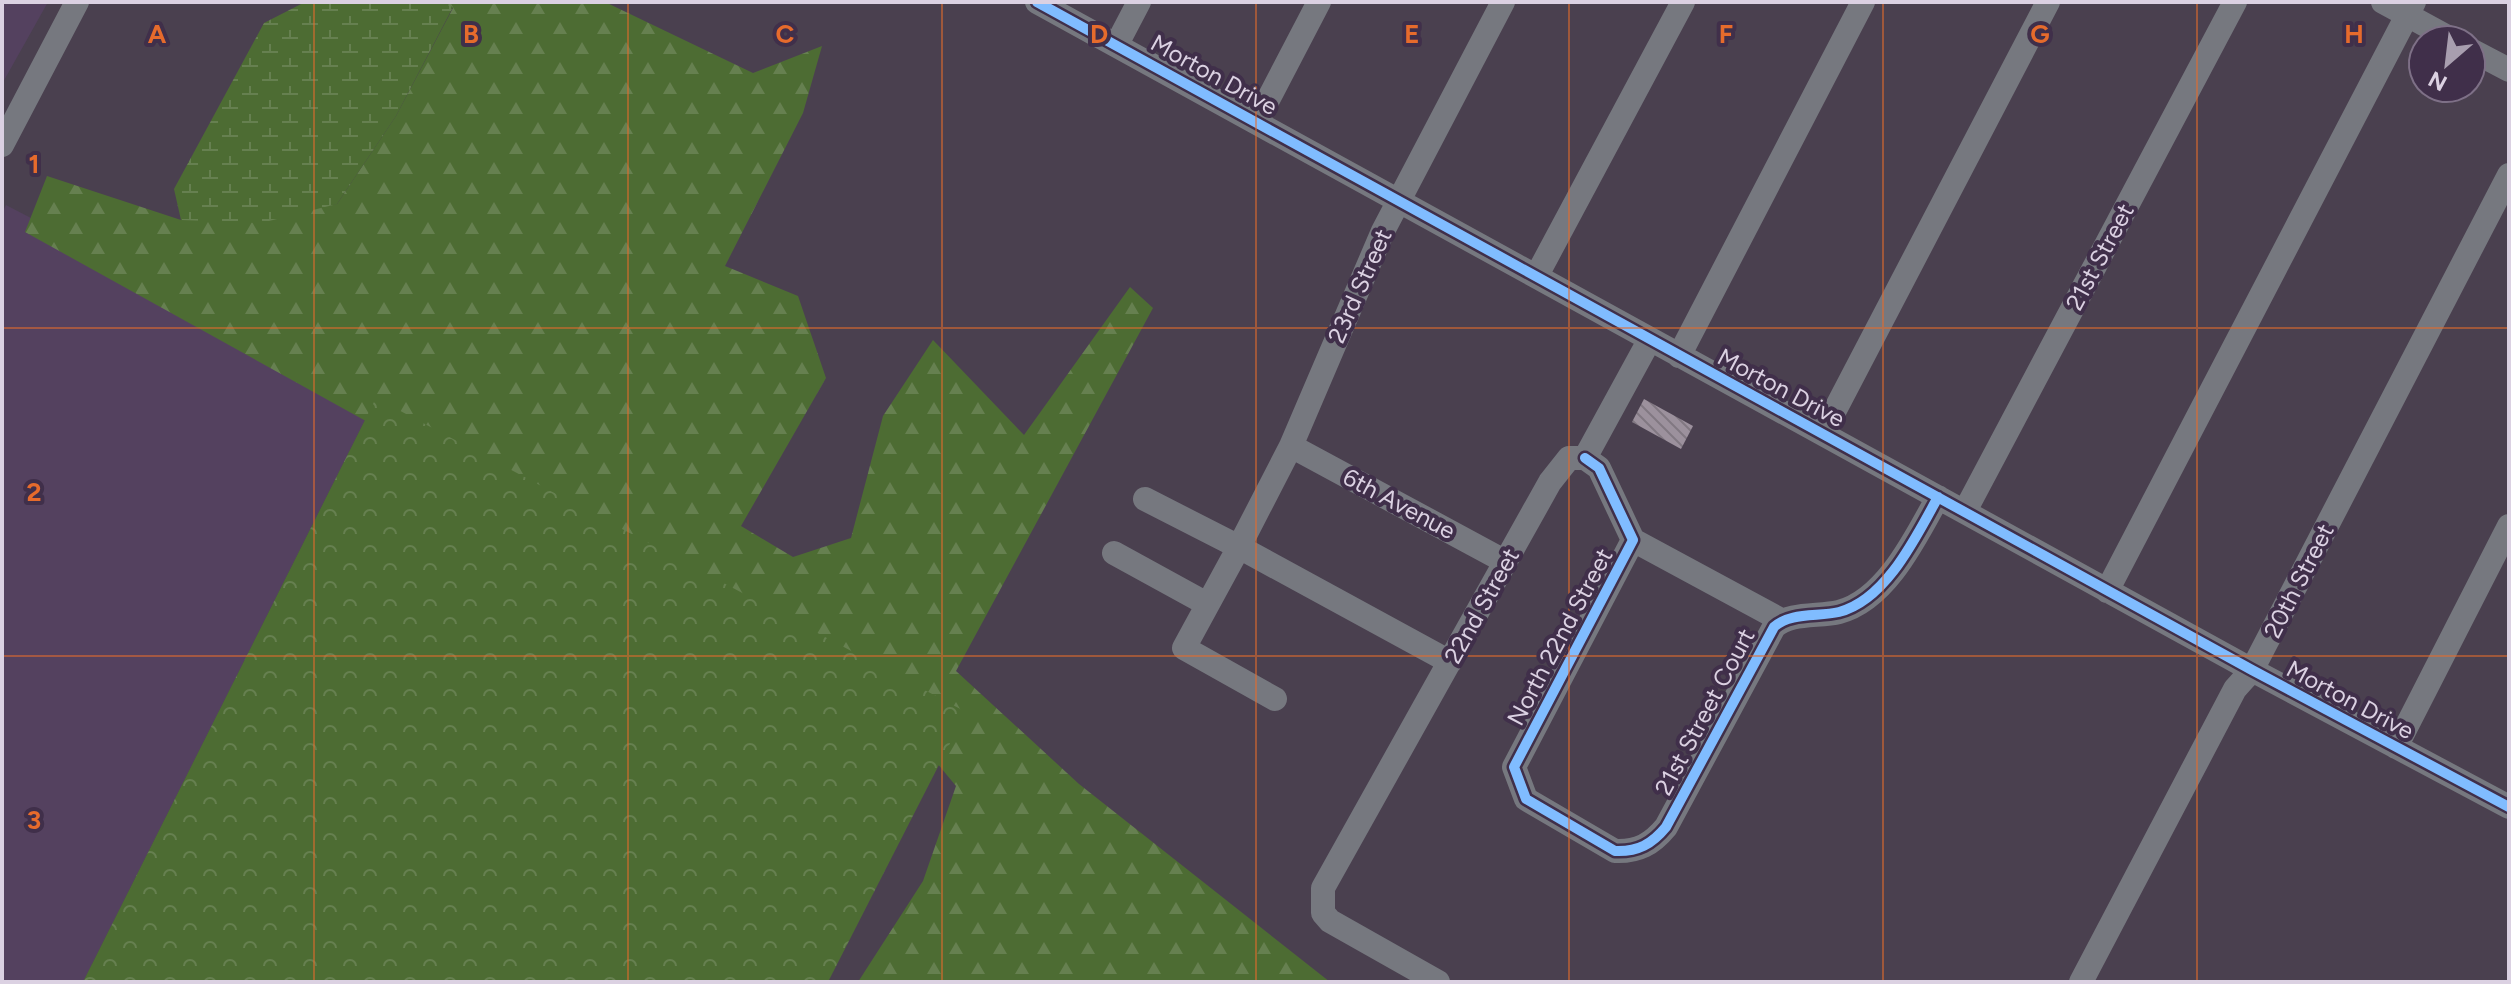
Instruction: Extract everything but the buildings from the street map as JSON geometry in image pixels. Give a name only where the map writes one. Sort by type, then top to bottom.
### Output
[{"type":"street","points":[[2,145],[77,2]]},
{"type":"street","name":"Morton Drive","points":[[1037,2],[2107,591],[2497,799]]},
{"type":"street","points":[[1117,44],[1139,2]]},
{"type":"street","points":[[1257,121],[1319,2]]},
{"type":"street","name":"23rd Street","points":[[1275,699],[1184,648],[1291,446],[1398,200],[1503,2]]},
{"type":"street","points":[[1537,275],[1683,2]]},
{"type":"street","points":[[1679,356],[1863,2]]},
{"type":"street","points":[[1823,433],[2048,2]]},
{"type":"street","name":"21st Street","points":[[1965,511],[2235,2]]},
{"type":"street","points":[[2383,2],[2410,9],[2431,24]]},
{"type":"street","points":[[2107,591],[2410,9]]},
{"type":"street","points":[[2487,58],[2509,70]]},
{"type":"street","name":"20th Street","points":[[2081,982],[2235,689],[2252,670],[2509,175]]},
{"type":"street","points":[[1585,458],[1650,339]]},
{"type":"street","name":"6th Avenue","points":[[1291,446],[1506,562]]},
{"type":"street","name":"22nd Street","points":[[1438,982],[1330,921],[1323,913],[1323,888],[1559,468],[1569,458],[1585,458]]},
{"type":"street","name":"North 22nd Street","points":[[1564,824],[1526,799],[1514,767],[1633,540],[1599,468],[1585,458]]},
{"type":"street","name":"21st Street Court","points":[[1564,824],[1615,851],[1631,852],[1657,837],[1774,627],[1781,620],[1815,617],[1859,605],[1889,574],[1938,497]]},
{"type":"street","points":[[1145,499],[1450,662]]},
{"type":"street","points":[[2396,747],[2509,526]]},
{"type":"street","points":[[1633,540],[1781,620]]},
{"type":"street","points":[[1114,553],[1207,604]]},
{"type":"street","points":[[2497,799],[2509,825]]},
{"type":"shaded area","points":[[2,2],[48,2],[2,84]]},
{"type":"shaded area","points":[[6,205],[376,398],[83,982],[2,982],[2,213]]},
{"type":"green space","points":[[305,2],[438,2],[453,7],[396,116],[337,204],[261,223],[181,220],[174,189],[264,23]]},
{"type":"green space","points":[[438,2],[605,2],[753,73],[822,46],[803,113],[725,266],[798,296],[826,378],[741,526],[793,557],[851,538],[883,416],[933,340],[1024,435],[1130,287],[1153,308],[956,671],[1079,784],[1330,982],[858,982],[923,881],[956,786],[898,716],[25,232],[47,176],[181,220],[337,204],[396,116],[453,8]]},
{"type":"green space","points":[[376,398],[966,712],[828,982],[83,982]]},
{"type":"cycle path","points":[[1037,2],[2252,670],[2509,807]]},
{"type":"cycle path","points":[[1585,458],[1599,468],[1633,540],[1514,767],[1526,799],[1615,851],[1644,846],[1666,827],[1774,627],[1796,617],[1839,612],[1871,595],[1898,565],[1938,497]]}]
